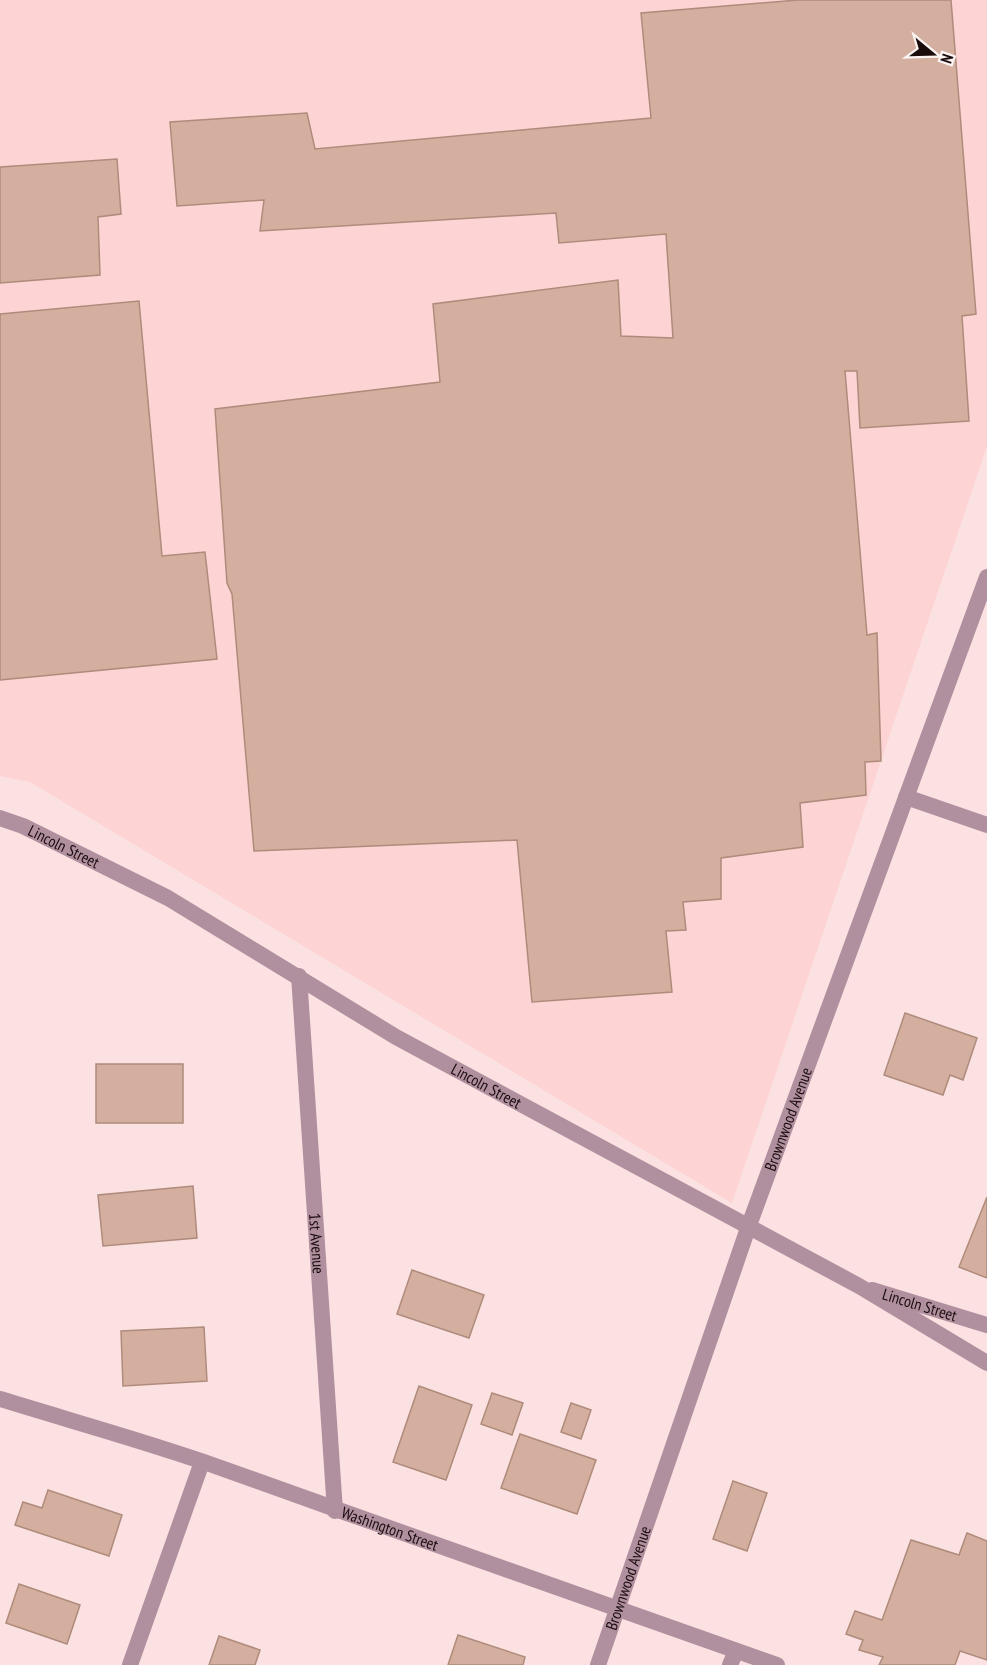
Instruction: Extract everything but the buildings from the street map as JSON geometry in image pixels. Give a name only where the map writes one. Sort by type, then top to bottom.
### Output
[{"type":"street","name":"Brownwood Avenue","points":[[598,1665],[748,1228],[987,577]]},
{"type":"street","points":[[906,797],[987,825]]},
{"type":"street","name":"Lincoln Street","points":[[0,818],[23,826],[168,898],[396,1036],[859,1286],[987,1325]]},
{"type":"street","name":"1st Avenue","points":[[299,976],[335,1511]]},
{"type":"street","points":[[859,1286],[987,1363]]},
{"type":"street","name":"Washington Street","points":[[0,1399],[202,1462],[335,1511],[417,1537],[618,1610],[733,1658],[777,1665]]},
{"type":"street","points":[[130,1665],[202,1462]]},
{"type":"shaded area","points":[[0,0],[987,0],[987,446],[732,1203],[30,782],[0,776]]}]
